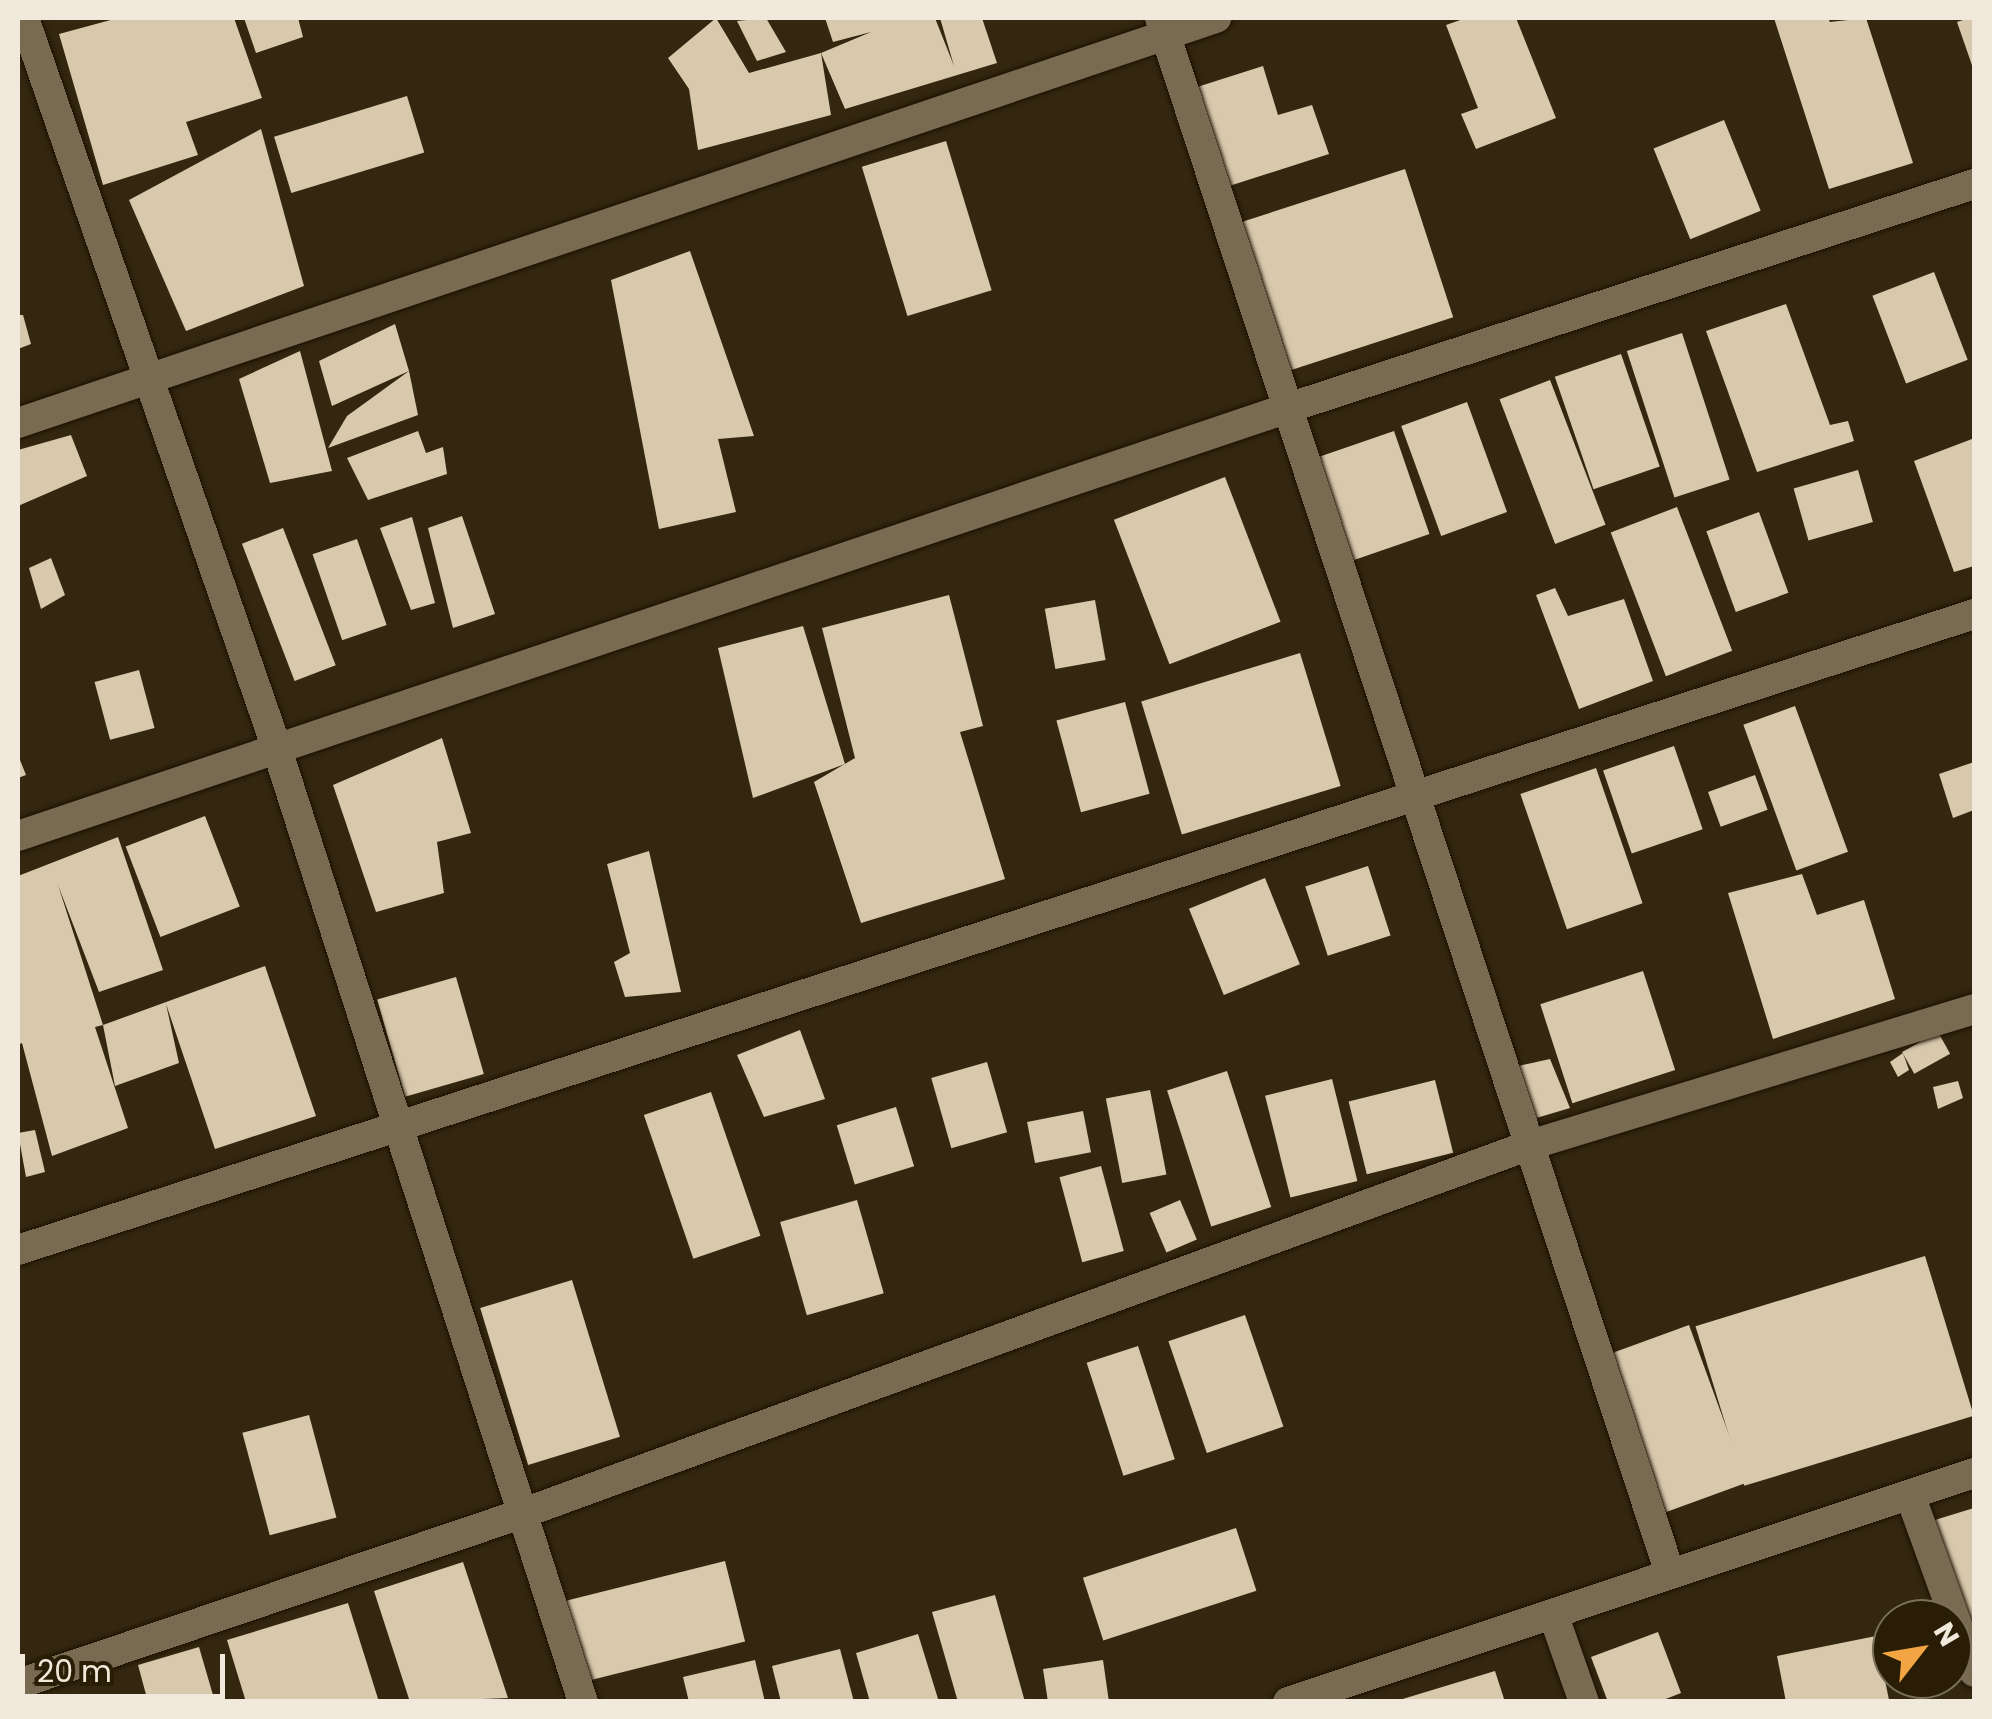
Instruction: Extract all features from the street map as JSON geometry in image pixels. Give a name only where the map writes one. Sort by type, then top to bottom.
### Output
[{"type":"street","points":[[24,18],[278,752],[582,1702]]},
{"type":"street","points":[[18,423],[1163,26],[1216,18]]},
{"type":"street","points":[[1163,26],[1670,1574]]},
{"type":"street","points":[[18,836],[278,752],[1288,408],[1974,184]]},
{"type":"street","points":[[18,1250],[1974,614]]},
{"type":"street","points":[[18,1684],[521,1514],[1530,1146],[1974,1009]]},
{"type":"street","points":[[1288,1702],[1974,1473]]},
{"type":"street","points":[[1910,1495],[1974,1672]]},
{"type":"street","points":[[1553,1614],[1584,1702]]},
{"type":"building","points":[[118,18],[234,18],[262,98],[186,122],[198,155],[103,185],[59,34]]},
{"type":"building","points":[[244,18],[298,18],[303,37],[256,53]]},
{"type":"building","points":[[716,18],[749,73],[821,53],[831,115],[698,150],[689,89],[668,58]]},
{"type":"building","points":[[766,18],[786,52],[757,61],[737,21]]},
{"type":"building","points":[[825,18],[935,18],[954,66],[940,18],[982,18],[997,63],[845,109],[821,53],[871,32],[833,42]]},
{"type":"building","points":[[1466,18],[1516,18],[1556,118],[1476,149],[1461,114],[1478,108],[1446,25]]},
{"type":"building","points":[[1774,18],[1828,18],[1830,22],[1866,18],[1913,163],[1829,189]]},
{"type":"building","points":[[1974,18],[1974,71],[1957,22]]},
{"type":"building","points":[[1263,66],[1278,115],[1312,105],[1329,154],[1226,187],[1194,88]]},
{"type":"building","points":[[407,96],[424,152],[291,193],[274,137]]},
{"type":"building","points":[[1724,120],[1761,211],[1690,239],[1654,148]]},
{"type":"building","points":[[261,129],[304,286],[186,331],[129,200]]},
{"type":"building","points":[[946,141],[992,290],[907,316],[862,167]]},
{"type":"building","points":[[1405,169],[1453,317],[1287,371],[1239,223]]},
{"type":"building","points":[[690,251],[754,436],[718,439],[736,512],[659,529],[611,280]]},
{"type":"building","points":[[1934,272],[1968,360],[1906,383],[1872,296]]},
{"type":"building","points":[[1786,304],[1830,425],[1848,421],[1854,441],[1757,472],[1706,331]]},
{"type":"building","points":[[18,315],[23,315],[31,344],[18,349]]},
{"type":"building","points":[[395,324],[409,371],[332,406],[319,361]]},
{"type":"building","points":[[1682,333],[1730,479],[1674,497],[1627,351]]},
{"type":"building","points":[[300,351],[332,471],[270,483],[239,379]]},
{"type":"building","points":[[1621,354],[1660,467],[1594,489],[1555,377]]},
{"type":"building","points":[[409,371],[418,415],[328,448],[347,416]]},
{"type":"building","points":[[1550,380],[1606,525],[1555,544],[1500,399]]},
{"type":"building","points":[[1467,402],[1507,512],[1441,536],[1401,426]]},
{"type":"building","points":[[418,431],[426,453],[443,447],[447,474],[368,500],[347,458]]},
{"type":"building","points":[[1394,431],[1429,534],[1352,561],[1316,458]]},
{"type":"building","points":[[71,435],[87,476],[18,506],[18,450]]},
{"type":"building","points":[[1972,439],[1974,566],[1954,572],[1914,461]]},
{"type":"building","points":[[1858,470],[1873,522],[1808,540],[1794,488]]},
{"type":"building","points":[[1225,477],[1281,622],[1169,664],[1114,520]]},
{"type":"building","points":[[1677,507],[1732,651],[1666,676],[1611,532]]},
{"type":"building","points":[[1759,512],[1788,593],[1736,612],[1706,531]]},
{"type":"building","points":[[462,516],[495,614],[453,628],[428,528]]},
{"type":"building","points":[[412,517],[435,603],[411,610],[380,528]]},
{"type":"building","points":[[283,528],[336,665],[295,681],[242,544]]},
{"type":"building","points":[[357,539],[387,625],[342,640],[313,554]]},
{"type":"building","points":[[51,558],[65,595],[41,609],[29,568]]},
{"type":"building","points":[[1555,588],[1568,616],[1624,599],[1653,681],[1579,709],[1536,595]]},
{"type":"building","points":[[949,595],[983,726],[960,732],[1005,879],[861,923],[814,782],[855,758],[822,628]]},
{"type":"building","points":[[1095,600],[1106,660],[1055,669],[1045,609]]},
{"type":"building","points":[[803,626],[845,764],[753,798],[718,648]]},
{"type":"building","points":[[1300,653],[1341,786],[1182,834],[1141,702]]},
{"type":"building","points":[[139,670],[155,728],[110,740],[95,682]]},
{"type":"building","points":[[1125,702],[1150,794],[1081,812],[1056,720]]},
{"type":"building","points":[[1795,706],[1848,852],[1796,870],[1743,725]]},
{"type":"building","points":[[442,738],[471,833],[437,842],[444,893],[376,912],[333,785]]},
{"type":"building","points":[[1674,746],[1703,829],[1632,854],[1603,770]]},
{"type":"building","points":[[18,755],[26,775],[18,778]]},
{"type":"building","points":[[1974,762],[1974,810],[1953,818],[1939,774]]},
{"type":"building","points":[[1596,768],[1643,903],[1567,929],[1520,794]]},
{"type":"building","points":[[1755,775],[1768,810],[1721,827],[1708,792]]},
{"type":"building","points":[[205,816],[240,907],[160,937],[126,846]]},
{"type":"building","points":[[118,837],[163,970],[99,992],[58,885],[103,1025],[95,1027],[128,1128],[52,1156],[22,1043],[18,1045],[18,876]]},
{"type":"building","points":[[649,851],[681,992],[625,997],[614,962],[630,953],[607,864]]},
{"type":"building","points":[[1368,866],[1391,935],[1328,956],[1305,886]]},
{"type":"building","points":[[1802,874],[1817,915],[1864,900],[1895,999],[1773,1039],[1728,893]]},
{"type":"building","points":[[1265,878],[1300,964],[1224,995],[1189,909]]},
{"type":"building","points":[[265,966],[316,1116],[215,1149],[166,1004],[179,1063],[115,1086],[103,1025]]},
{"type":"building","points":[[1643,971],[1675,1070],[1572,1103],[1540,1004]]},
{"type":"building","points":[[456,977],[484,1074],[405,1097],[377,1000]]},
{"type":"building","points":[[800,1030],[825,1099],[764,1117],[737,1055]]},
{"type":"building","points":[[1938,1032],[1950,1054],[1914,1074],[1902,1052]]},
{"type":"building","points":[[1903,1053],[1909,1070],[1898,1077],[1890,1062]]},
{"type":"building","points":[[1550,1059],[1570,1108],[1533,1119],[1514,1067]]},
{"type":"building","points":[[987,1062],[1007,1132],[951,1148],[931,1078]]},
{"type":"building","points":[[1227,1071],[1271,1207],[1211,1226],[1167,1090]]},
{"type":"building","points":[[1332,1079],[1357,1181],[1290,1198],[1265,1096]]},
{"type":"building","points":[[1435,1080],[1453,1153],[1367,1174],[1349,1102]]},
{"type":"building","points":[[1958,1081],[1963,1098],[1938,1109],[1933,1087]]},
{"type":"building","points":[[1150,1090],[1166,1174],[1122,1183],[1106,1099]]},
{"type":"building","points":[[711,1092],[760,1236],[693,1259],[644,1115]]},
{"type":"building","points":[[896,1107],[914,1166],[855,1184],[837,1125]]},
{"type":"building","points":[[1083,1111],[1091,1152],[1035,1163],[1027,1122]]},
{"type":"building","points":[[35,1130],[45,1172],[26,1177],[18,1133]]},
{"type":"building","points":[[1101,1166],[1124,1251],[1082,1262],[1059,1177]]},
{"type":"building","points":[[857,1200],[884,1293],[807,1315],[780,1222]]},
{"type":"building","points":[[1180,1200],[1197,1240],[1166,1252],[1150,1213]]},
{"type":"building","points":[[1925,1256],[1974,1416],[1744,1486],[1695,1326]]},
{"type":"building","points":[[572,1280],[620,1437],[528,1465],[480,1308]]},
{"type":"building","points":[[1245,1315],[1283,1427],[1207,1453],[1168,1341]]},
{"type":"building","points":[[1689,1325],[1746,1483],[1666,1512],[1608,1354]]},
{"type":"building","points":[[1138,1346],[1175,1459],[1123,1476],[1087,1363]]},
{"type":"building","points":[[309,1415],[336,1517],[270,1535],[242,1433]]},
{"type":"building","points":[[1974,1508],[1974,1642],[1972,1599],[1956,1599],[1925,1523]]},
{"type":"building","points":[[1236,1528],[1256,1591],[1103,1641],[1083,1578]]},
{"type":"building","points":[[725,1561],[745,1642],[582,1682],[562,1602]]},
{"type":"building","points":[[463,1562],[508,1698],[410,1702],[374,1591]]},
{"type":"building","points":[[995,1595],[1025,1702],[958,1702],[932,1612]]},
{"type":"building","points":[[348,1603],[379,1702],[246,1702],[227,1640]]},
{"type":"building","points":[[1658,1632],[1681,1693],[1658,1702],[1608,1702],[1591,1657]]},
{"type":"building","points":[[918,1634],[939,1702],[870,1702],[856,1653]]},
{"type":"building","points":[[1872,1637],[1872,1699],[1889,1700],[1786,1702],[1777,1656]]},
{"type":"building","points":[[199,1647],[215,1702],[148,1702],[138,1665]]},
{"type":"building","points":[[840,1649],[854,1702],[781,1702],[772,1666]]},
{"type":"building","points":[[755,1660],[765,1702],[689,1702],[683,1677]]},
{"type":"building","points":[[1103,1660],[1109,1702],[1048,1702],[1043,1669]]},
{"type":"building","points":[[1495,1671],[1505,1702],[1396,1702],[1396,1701]]}]
